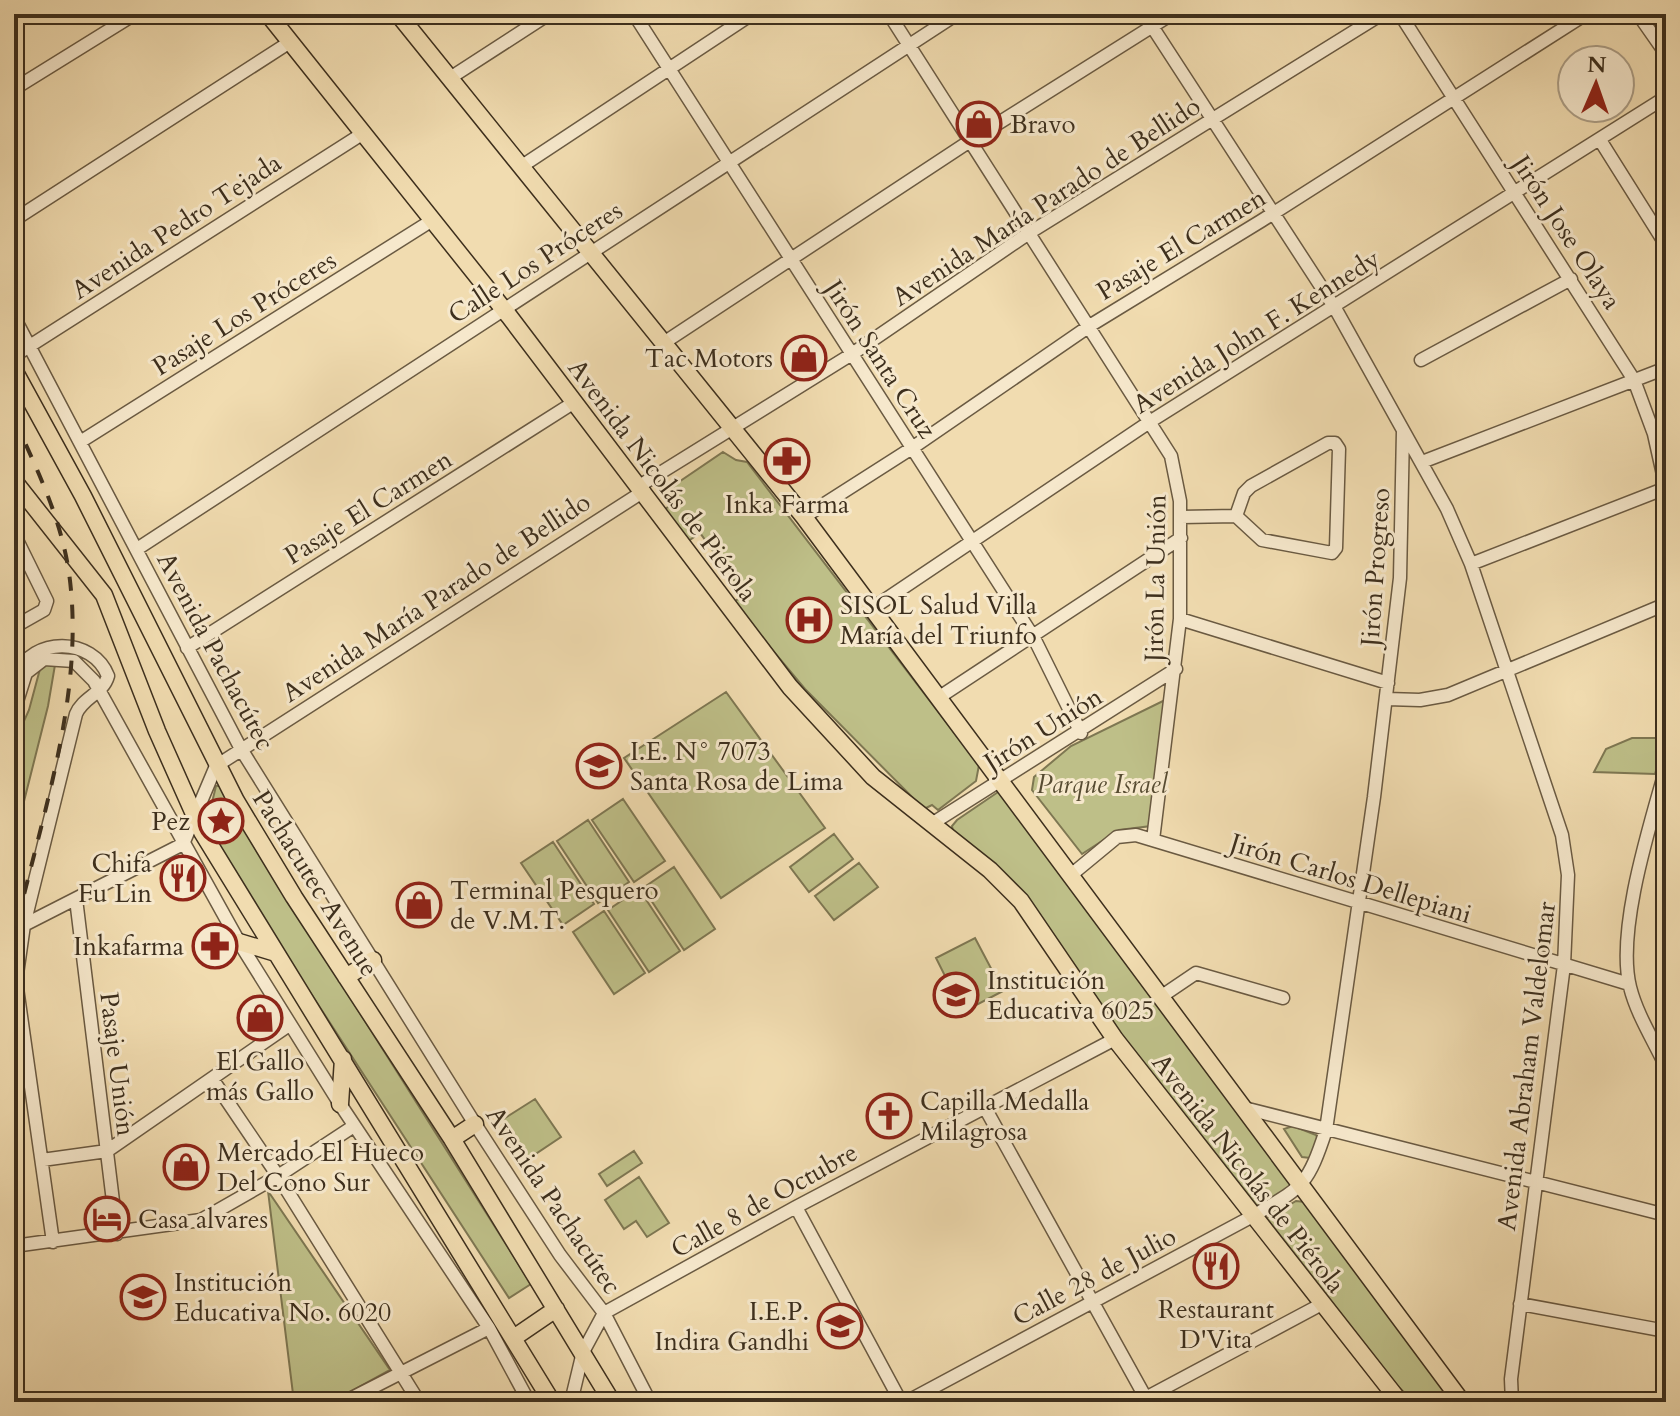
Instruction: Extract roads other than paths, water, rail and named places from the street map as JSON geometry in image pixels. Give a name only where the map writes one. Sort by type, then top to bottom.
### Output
[{"type":"main road","name":"Avenida Nicolás de Piérola","points":[[268,14],[503,308],[639,493],[790,687],[873,777],[990,870],[1021,901],[1115,1039],[1396,1399]]},
{"type":"main road","name":"Avenida Nicolás de Piérola","points":[[398,14],[735,427],[804,517],[1462,1402]]},
{"type":"main road","name":"Pachacutec Avenue","points":[[14,370],[146,619],[216,766],[346,977],[452,1139],[612,1402]]},
{"type":"main road","points":[[14,481],[104,595],[195,819],[552,1402]]},
{"type":"main road","points":[[239,942],[276,953]]},
{"type":"main road","points":[[346,977],[373,960]]},
{"type":"main road","points":[[340,1104],[343,1059]]},
{"type":"main road","points":[[452,1139],[475,1124]]},
{"type":"main road","points":[[515,1337],[556,1309]]},
{"type":"street","points":[[14,89],[135,14]]},
{"type":"street","points":[[450,78],[549,14]]},
{"type":"street","name":"Jirón Santa Cruz","points":[[634,14],[1034,638],[1081,733]]},
{"type":"street","points":[[522,166],[752,14]]},
{"type":"street","name":"Jirón La Unión","points":[[889,14],[1091,325],[1171,456],[1178,479],[1181,517],[1180,619],[1153,840]]},
{"type":"street","name":"Calle Los Próceres","points":[[137,549],[957,14]]},
{"type":"street","points":[[1144,14],[1335,308],[1403,429]]},
{"type":"street","points":[[665,342],[970,141],[1172,14]]},
{"type":"street","name":"Avenida María Parado de Bellido","points":[[216,766],[717,444],[735,427],[852,354],[1029,233],[1382,14]]},
{"type":"street","name":"Jirón Jose Olaya","points":[[1400,14],[1634,380],[1654,434],[1666,488]]},
{"type":"street","name":"Pasaje El Carmen","points":[[804,517],[912,448],[1091,325],[1274,213],[1586,14]]},
{"type":"street","points":[[1638,14],[1666,54]]},
{"type":"street","points":[[14,220],[290,42]]},
{"type":"street","name":"Avenida John F. Kennedy","points":[[873,608],[973,544],[1151,421],[1517,194],[1666,97]]},
{"type":"street","name":"Avenida Pedro Tejada","points":[[14,356],[362,134]]},
{"type":"street","points":[[1600,140],[1666,245]]},
{"type":"street","name":"Pasaje Los Próceres","points":[[80,442],[431,221]]},
{"type":"street","points":[[1421,360],[1571,279]]},
{"type":"street","name":"Avenida Pachacútec","points":[[14,317],[241,749],[475,1124],[560,1255],[604,1313],[650,1402]]},
{"type":"street","points":[[1422,462],[1666,368]]},
{"type":"street","name":"Pasaje El Carmen","points":[[187,648],[573,403]]},
{"type":"street","name":"Avenida Abraham Valdelomar","points":[[1403,429],[1471,564],[1562,835],[1568,875],[1564,965],[1511,1379],[1512,1402]]},
{"type":"street","name":"Jirón Progreso","points":[[1302,1187],[1315,1163],[1326,1130],[1387,699],[1400,578],[1403,429]]},
{"type":"street","points":[[1181,517],[1236,516],[1262,540],[1332,553],[1336,548],[1339,449],[1335,443],[1328,443],[1251,486],[1244,493],[1236,516]]},
{"type":"street","points":[[1471,564],[1666,488]]},
{"type":"street","points":[[14,534],[47,601],[46,607],[14,627]]},
{"type":"street","points":[[938,698],[1034,638],[1181,538]]},
{"type":"street","points":[[1387,699],[1420,700],[1448,695],[1666,604]]},
{"type":"street","points":[[1180,619],[1388,683]]},
{"type":"street","points":[[14,685],[28,657],[46,647],[60,646],[88,653],[100,662],[108,676],[100,690],[83,701],[76,714],[24,925],[14,995]]},
{"type":"street","points":[[14,711],[26,673],[44,659],[74,661],[100,690],[183,844],[289,1025],[489,1328],[529,1402]]},
{"type":"street","name":"Jirón Unión","points":[[933,823],[1081,733],[1176,669]]},
{"type":"street","points":[[24,925],[183,844],[216,766]]},
{"type":"street","points":[[1666,768],[1633,902],[1629,984],[1666,1067]]},
{"type":"street","name":"Jirón Carlos Dellepiani","points":[[1071,875],[1117,837],[1136,835],[1629,984]]},
{"type":"street","name":"Pasaje Unión","points":[[76,899],[117,1234]]},
{"type":"street","points":[[1162,996],[1196,973],[1283,998]]},
{"type":"street","points":[[15,979],[53,1242]]},
{"type":"street","points":[[42,1160],[107,1151],[289,1025]]},
{"type":"street","name":"Calle 8 de Octubre","points":[[604,1313],[984,1106],[1115,1039]]},
{"type":"street","points":[[213,1080],[278,1176],[419,1402]]},
{"type":"street","points":[[984,1106],[1144,1401],[1320,1305]]},
{"type":"street","points":[[1244,1108],[1666,1215]]},
{"type":"street","points":[[14,1246],[201,1220],[278,1176],[354,1126]]},
{"type":"street","name":"Calle 28 de Julio","points":[[904,1402],[1302,1187]]},
{"type":"street","points":[[796,1207],[904,1402]]},
{"type":"street","points":[[1520,1304],[1666,1331]]},
{"type":"street","points":[[571,1402],[583,1352],[604,1313]]},
{"type":"street","points":[[344,1402],[489,1328]]},
{"type":"street","points":[[1376,1402],[1396,1399]]},
{"type":"railway","points":[[14,419],[47,494],[60,533],[69,573],[73,619],[66,710],[58,756],[14,937]]},
{"type":"place","name":"Bravo","points":[[979,124]]},
{"type":"place","name":"Tac Motors","points":[[804,358]]},
{"type":"place","name":"Inka Farma","points":[[787,461]]},
{"type":"place","name":"SISOL Salud Villa María del Triunfo","points":[[809,620]]},
{"type":"place","name":"I.E. N° 7073 Santa Rosa de Lima","points":[[599,766]]},
{"type":"place","name":"Pez","points":[[221,821]]},
{"type":"place","name":"Chifa Fu Lin","points":[[183,878]]},
{"type":"place","name":"Terminal Pesquero de V.M.T.","points":[[419,905]]},
{"type":"place","name":"Inkafarma","points":[[215,946]]},
{"type":"place","name":"Institución Educativa 6025","points":[[956,995]]},
{"type":"place","name":"El Gallo más Gallo","points":[[260,1018]]},
{"type":"place","name":"Capilla Medalla Milagrosa","points":[[889,1116]]},
{"type":"place","name":"Mercado El Hueco Del Cono Sur","points":[[186,1167]]},
{"type":"place","name":"Casa alvares","points":[[107,1219]]},
{"type":"place","name":"Restaurant D'Vita","points":[[1216,1266]]},
{"type":"place","name":"Institución Educativa No. 6020","points":[[143,1297]]},
{"type":"place","name":"I.E.P. Indira Gandhi","points":[[840,1326]]},
{"type":"park label","name":"Parque Israel","points":[[1102,784]]}]
